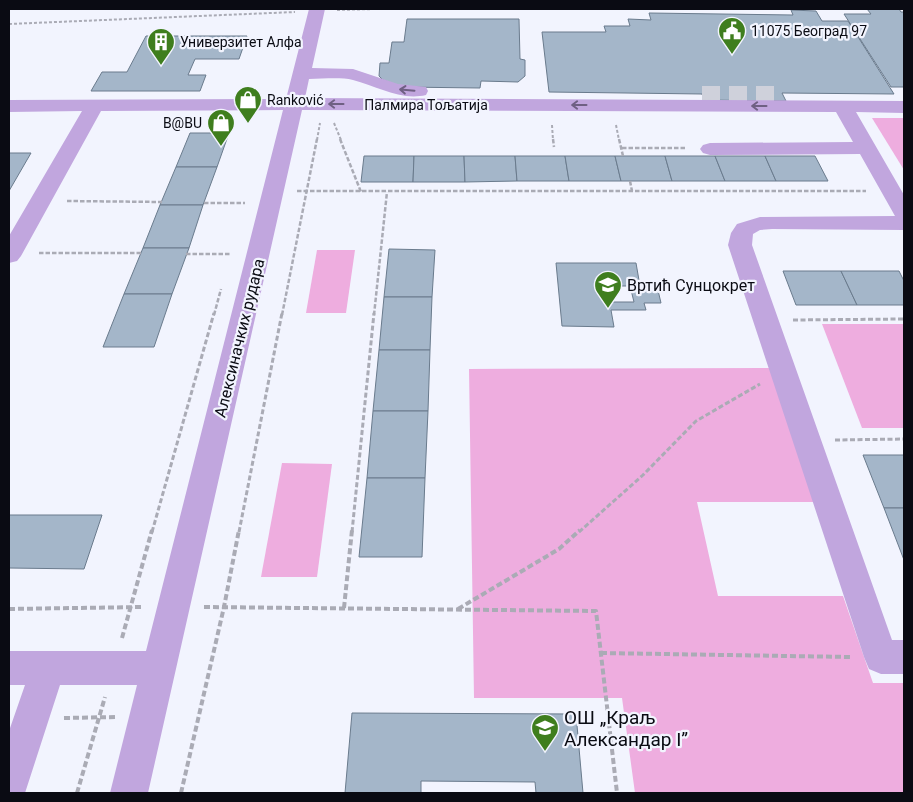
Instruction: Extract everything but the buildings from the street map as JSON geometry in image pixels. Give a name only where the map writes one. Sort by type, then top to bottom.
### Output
[{"type":"street","name":"Алексиначких рудара","points":[[129,793],[317,10]]},
{"type":"street","points":[[301,73],[353,74],[389,87],[404,90],[498,91],[536,94],[554,114]]},
{"type":"street","points":[[616,114],[641,96],[702,95]]},
{"type":"street","points":[[783,95],[868,96],[904,101]]},
{"type":"street","name":"Палмира Тољатија","points":[[9,106],[293,104],[322,111],[554,114],[904,107]]},
{"type":"street","points":[[10,254],[95,105]]},
{"type":"street","points":[[843,107],[904,213]]},
{"type":"street","points":[[710,149],[867,148]]},
{"type":"street","points":[[892,657],[806,441],[740,245],[741,232],[758,224],[772,222],[904,223]]},
{"type":"street","points":[[9,668],[160,668]]},
{"type":"street","points":[[9,786],[48,668]]},
{"type":"path","points":[[9,24],[317,10]]},
{"type":"path","points":[[181,793],[224,608],[308,191],[322,111],[332,118],[361,192]]},
{"type":"path","points":[[554,114],[554,147]]},
{"type":"path","points":[[616,114],[623,156]]},
{"type":"path","points":[[622,148],[689,148]]},
{"type":"path","points":[[630,181],[632,191]]},
{"type":"path","points":[[274,191],[891,190]]},
{"type":"path","points":[[344,608],[387,192]]},
{"type":"path","points":[[40,201],[162,202]]},
{"type":"path","points":[[204,203],[246,202],[243,211]]},
{"type":"path","points":[[228,263],[234,245]]},
{"type":"path","points":[[10,254],[141,253]]},
{"type":"path","points":[[186,254],[231,254]]},
{"type":"path","points":[[77,793],[223,282]]},
{"type":"path","points":[[765,320],[904,319]]},
{"type":"path","points":[[458,609],[559,549],[643,476],[696,421],[783,373]]},
{"type":"path","points":[[806,441],[904,439]]},
{"type":"path","points":[[9,609],[174,607],[596,611],[617,793]]},
{"type":"path","points":[[601,653],[892,657]]},
{"type":"path","points":[[31,718],[148,717]]},
{"type":"shaded area","points":[[872,118],[904,118],[904,170]]},
{"type":"shaded area","points":[[317,250],[355,250],[346,313],[306,313]]},
{"type":"shaded area","points":[[822,324],[904,324],[904,428],[862,428]]},
{"type":"shaded area","points":[[770,368],[815,502],[697,502],[718,596],[843,596],[873,683],[904,683],[904,793],[635,793],[622,698],[474,698],[469,369]]},
{"type":"shaded area","points":[[282,463],[332,464],[317,577],[261,577]]},
{"type":"tunnel","points":[[702,95],[783,95]]},
{"type":"place","name":"11075 Београд 97","points":[[732,55]]},
{"type":"place","name":"Универзитет Алфа","points":[[161,66]]},
{"type":"place","name":"Ranković","points":[[248,124]]},
{"type":"place","name":"B@BU","points":[[221,147]]},
{"type":"place","name":"Вртић Сунцокрет","points":[[608,309]]},
{"type":"place","name":"ОШ „Краљ Александар I”","points":[[545,752]]}]
